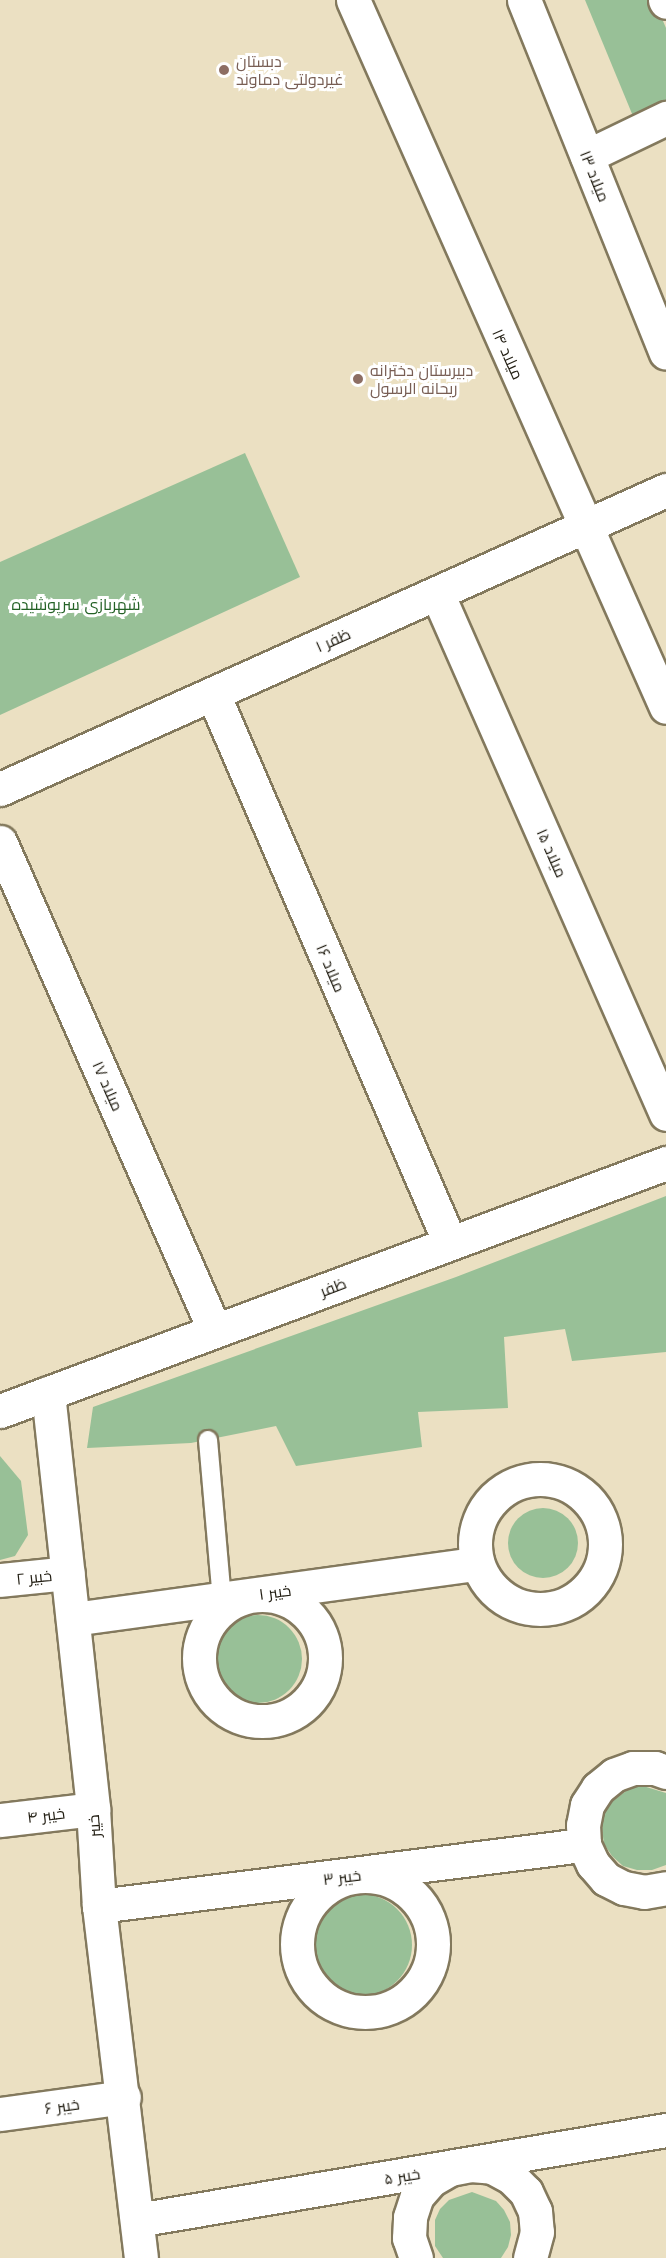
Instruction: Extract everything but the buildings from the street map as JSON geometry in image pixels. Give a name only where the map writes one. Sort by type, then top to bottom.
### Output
[{"type":"street","name":"میلاد ۱۴","points":[[353,0],[584,527],[666,707]]},
{"type":"street","name":"میلاد ۱۳","points":[[524,0],[666,353]]},
{"type":"street","points":[[587,156],[666,118]]},
{"type":"street","name":"ظفر ۱","points":[[0,789],[666,490]]},
{"type":"street","name":"میلاد ۱۵","points":[[438,592],[666,1114]]},
{"type":"street","name":"میلاد ۱۶","points":[[213,694],[450,1243]]},
{"type":"street","name":"میلاد ۱۷","points":[[0,842],[8,883],[215,1331]]},
{"type":"street","name":"ظفر","points":[[0,1411],[666,1163]]},
{"type":"street","name":"خیبر","points":[[48,1393],[93,1809],[99,1905],[141,2258]]},
{"type":"street","name":"خیبر ۱","points":[[73,1619],[477,1564]]},
{"type":"street","name":"خبیر ۲","points":[[0,1580],[68,1573]]},
{"type":"street","points":[[666,1772],[655,1768],[633,1768],[614,1775],[598,1788],[587,1805],[583,1825],[584,1845],[593,1864],[606,1879],[624,1888],[644,1892],[666,1888]]},
{"type":"street","name":"خیبر ۴","points":[[0,1820],[93,1809]]},
{"type":"street","name":"خیبر ۳","points":[[99,1905],[352,1876],[584,1845]]},
{"type":"street","points":[[352,1876],[389,1879],[408,1890],[423,1908],[432,1930],[433,1953],[426,1975],[411,1994],[392,2007],[369,2012],[346,2009],[325,1999],[309,1983],[299,1964],[296,1942],[300,1921],[310,1902],[326,1887],[352,1876]]},
{"type":"street","name":"خیبر ۶","points":[[0,2114],[123,2097]]},
{"type":"street","name":"خیبر ۵","points":[[137,2220],[666,2130]]},
{"type":"street","points":[[416,2258],[409,2238],[410,2217],[417,2196],[431,2180],[450,2169],[471,2165],[492,2167],[511,2177],[526,2192],[535,2211],[537,2232],[530,2258]]},
{"type":"lane","points":[[208,1440],[222,1599]]},
{"type":"green space","points":[[585,0],[654,0],[666,28],[666,106],[635,121]]},
{"type":"green space","name":"شهربازی سرپوشیده","points":[[245,453],[300,577],[0,715],[0,562]]},
{"type":"green space","points":[[666,1196],[666,1352],[572,1361],[565,1329],[504,1337],[508,1408],[418,1412],[422,1447],[296,1466],[276,1426],[191,1443],[87,1448],[93,1407],[456,1277]]},
{"type":"green space","points":[[0,1456],[21,1481],[28,1535],[15,1556],[0,1560]]},
{"type":"green space","points":[[543,1508],[556,1511],[568,1518],[575,1530],[578,1543],[575,1556],[568,1568],[556,1575],[543,1578],[530,1575],[518,1568],[511,1556],[508,1543],[511,1530],[518,1518],[530,1511]]},
{"type":"green space","points":[[258,1615],[283,1622],[295,1634],[302,1659],[295,1684],[283,1696],[258,1703],[233,1696],[221,1684],[214,1659],[221,1634],[233,1622]]},
{"type":"green space","points":[[643,1786],[666,1793],[666,1865],[652,1870],[637,1870],[623,1866],[604,1844],[602,1829],[604,1815],[610,1803],[630,1788]]},
{"type":"green space","points":[[361,1894],[380,1898],[397,1909],[408,1926],[412,1945],[408,1964],[397,1981],[380,1992],[361,1996],[342,1992],[325,1981],[314,1964],[310,1945],[314,1926],[325,1909],[342,1898]]},
{"type":"green space","points":[[472,2192],[496,2201],[504,2210],[510,2222],[511,2235],[508,2247],[501,2258],[443,2258],[435,2246],[435,2220],[440,2209],[449,2200]]},
{"type":"place","name":"دبستان غیردولتی دماوند","points":[[224,70]]},
{"type":"place","name":"دبیرستان دخترانه ریحانه الرسول","points":[[358,379]]}]
